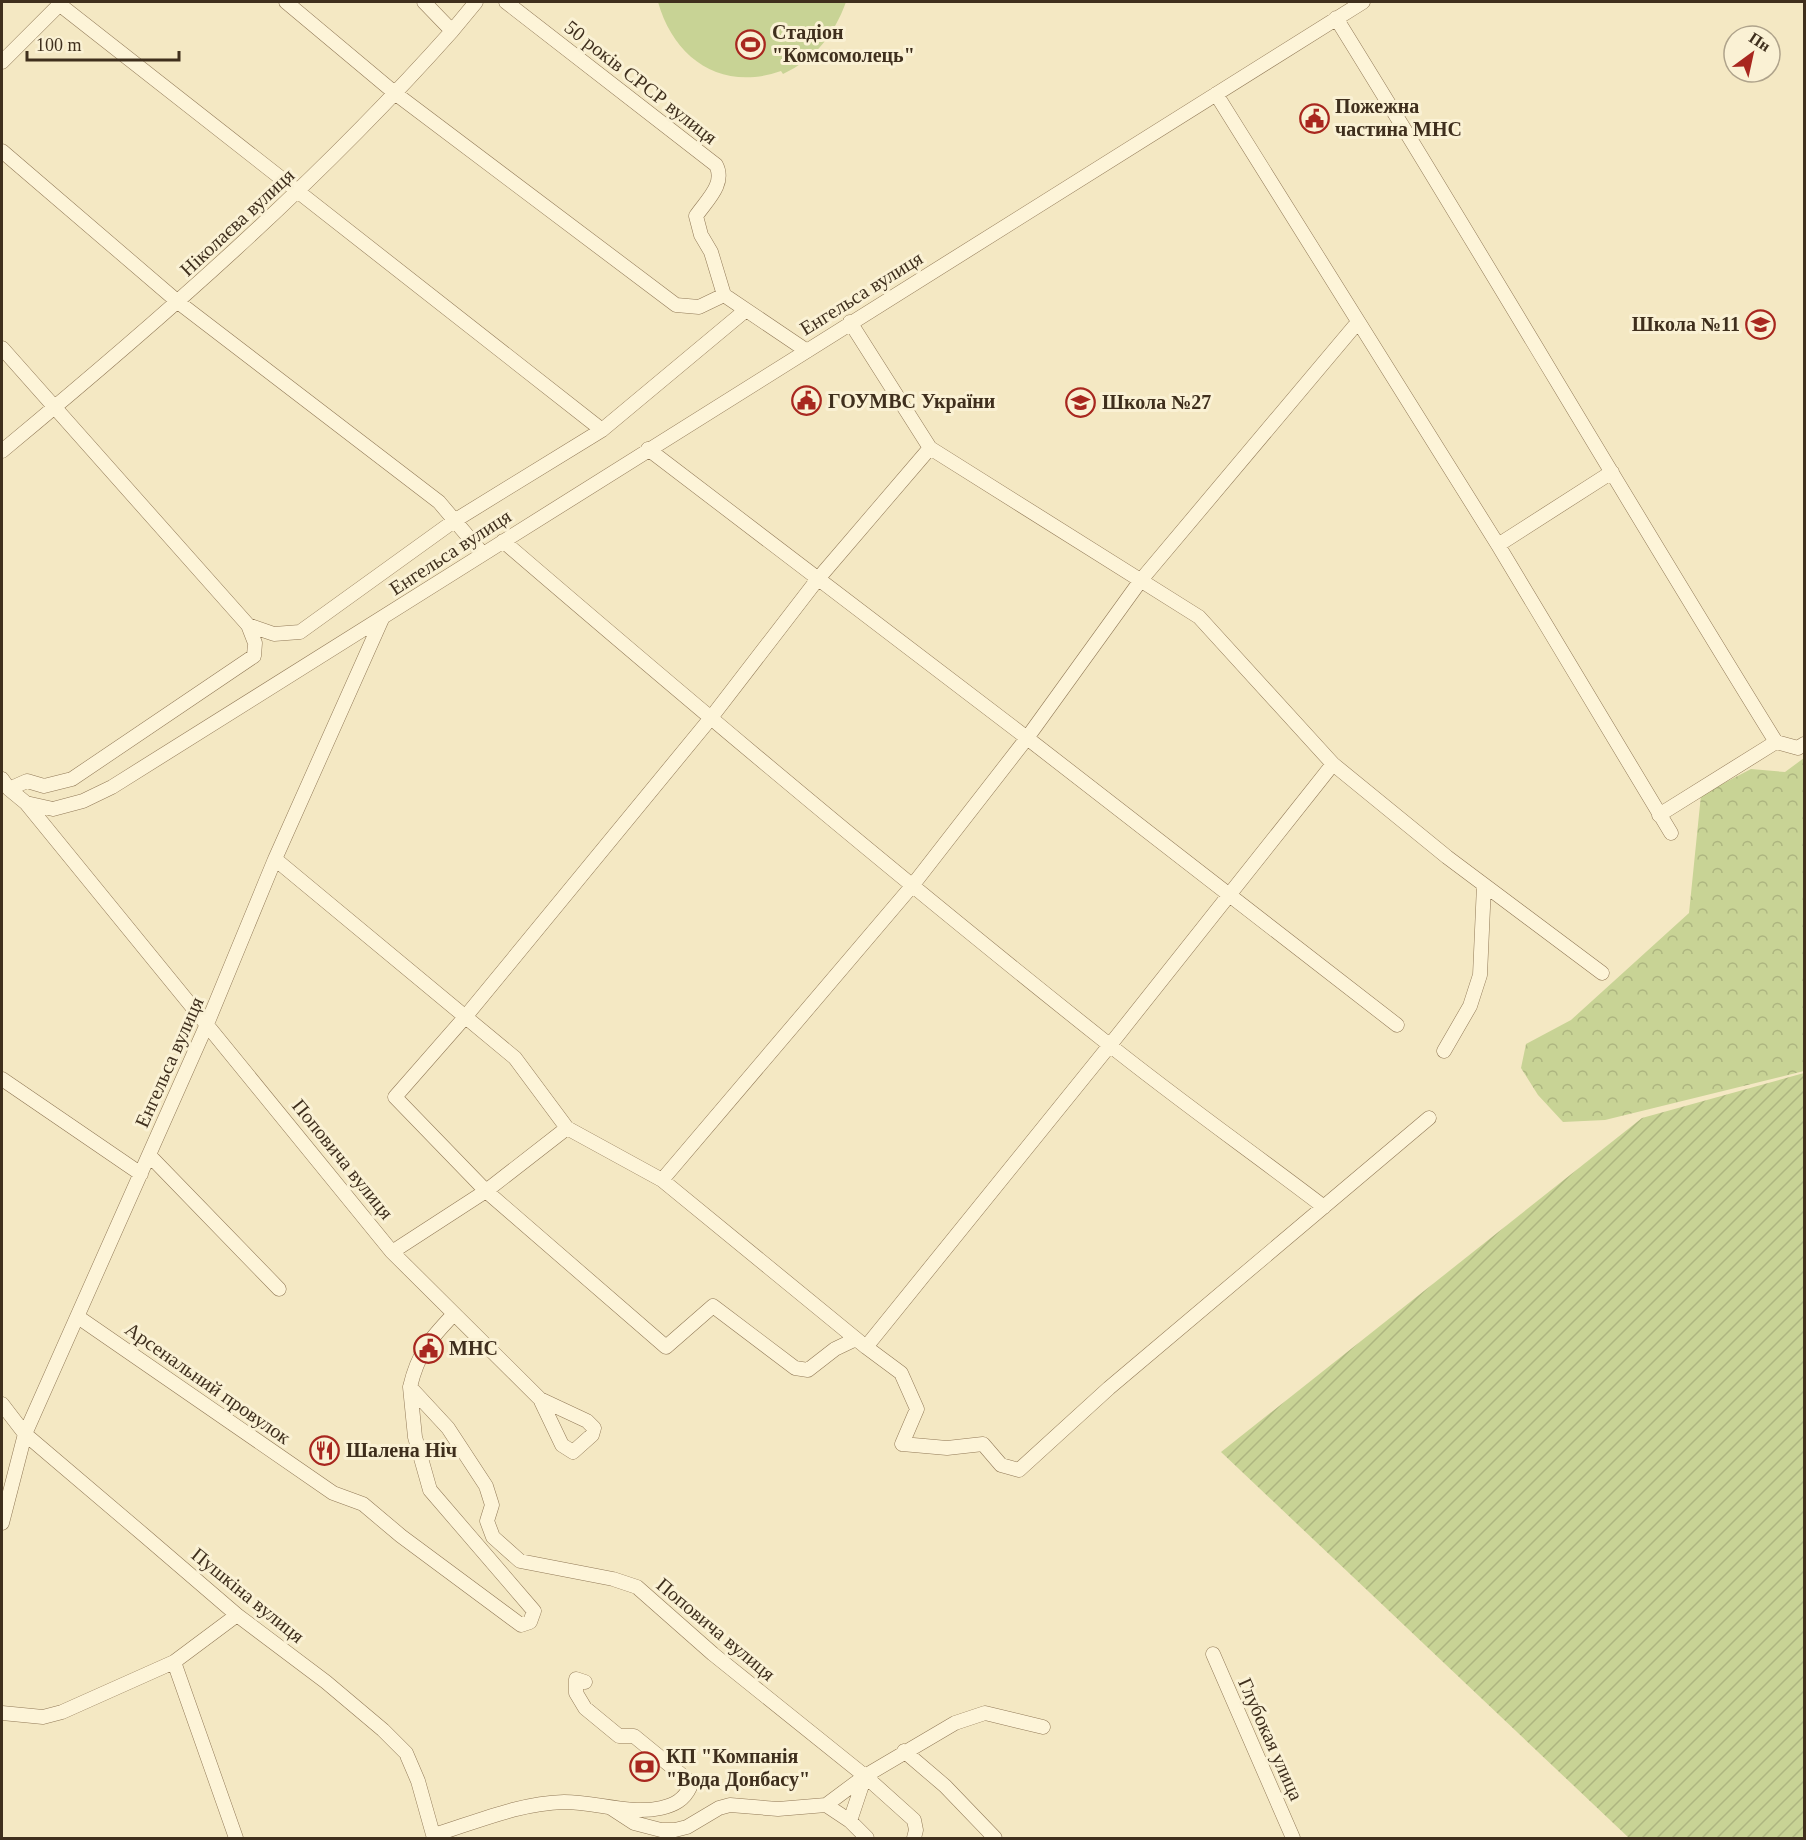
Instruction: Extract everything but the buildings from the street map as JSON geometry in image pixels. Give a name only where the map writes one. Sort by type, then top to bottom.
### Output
[{"type":"street","points":[[286,2],[396,94],[676,305],[699,307],[724,295],[807,351]]},
{"type":"street","points":[[424,2],[452,30]]},
{"type":"street","name":"Ніколаєва вулиця","points":[[2,451],[178,302],[297,193],[396,94],[476,2]]},
{"type":"street","name":"50 років СРСР вулиця","points":[[506,2],[716,165],[720,173],[719,183],[696,216],[701,235],[711,252],[724,295]]},
{"type":"street","name":"Енгельса вулиця","points":[[27,803],[53,809],[83,801],[112,787],[1363,2]]},
{"type":"street","points":[[2,62],[60,3],[297,193],[602,430]]},
{"type":"street","points":[[1336,18],[1474,240],[1776,742],[1798,748],[1804,744]]},
{"type":"street","points":[[1216,94],[1498,545],[1671,833]]},
{"type":"street","points":[[2,151],[178,302],[439,502],[482,553]]},
{"type":"street","points":[[248,625],[274,634],[300,632],[454,520],[602,430],[746,310]]},
{"type":"street","points":[[850,322],[930,448],[1199,617],[1333,764],[1484,885],[1602,973]]},
{"type":"street","points":[[662,1180],[912,886],[1027,738],[1141,580],[1358,322]]},
{"type":"street","points":[[2,348],[248,625],[255,643],[254,656],[72,779],[44,786],[27,781],[5,784]]},
{"type":"street","points":[[930,448],[817,580],[710,719],[466,1016],[395,1097],[486,1191],[666,1347],[714,1306],[795,1368],[808,1370],[835,1349],[861,1343],[1110,1046],[1333,764]]},
{"type":"street","points":[[648,449],[1027,738],[1397,1025]]},
{"type":"street","points":[[1498,545],[1612,472]]},
{"type":"street","points":[[503,541],[710,719],[912,886],[1110,1046],[1323,1207]]},
{"type":"street","name":"Енгельса вулиця","points":[[2,1523],[25,1434],[150,1155],[275,859],[381,619]]},
{"type":"street","points":[[1659,815],[1776,742]]},
{"type":"street","points":[[5,784],[27,803]]},
{"type":"street","name":"Поповича вулиця","points":[[27,803],[393,1252],[453,1315],[540,1399]]},
{"type":"street","points":[[275,859],[515,1058],[567,1128],[662,1180],[861,1343],[901,1372],[917,1409],[902,1444],[947,1448],[983,1444],[1001,1465],[1019,1470],[1109,1388],[1429,1118]]},
{"type":"street","points":[[1444,1052],[1470,1006],[1480,975],[1484,885]]},
{"type":"street","points":[[2,1079],[141,1174]]},
{"type":"street","points":[[393,1252],[486,1191],[567,1128]]},
{"type":"street","points":[[150,1155],[279,1289]]},
{"type":"street","points":[[410,1386],[415,1366],[428,1341],[453,1315]]},
{"type":"street","name":"Арсенальний провулок","points":[[78,1317],[333,1493],[363,1504],[401,1536],[521,1625],[530,1622],[534,1611],[430,1490],[415,1437],[410,1386]]},
{"type":"street","name":"Поповича вулиця","points":[[410,1386],[448,1428],[486,1486],[492,1505],[487,1521],[493,1538],[520,1561],[613,1579],[637,1587],[713,1654],[865,1776],[914,1820],[915,1839]]},
{"type":"street","name":"Пушкіна вулиця","points":[[2,1404],[25,1434],[237,1615],[326,1682],[406,1753],[418,1781],[434,1837]]},
{"type":"street","points":[[2,1713],[43,1717],[62,1712],[174,1662],[237,1615]]},
{"type":"street","name":"Глубокая улица","points":[[1213,1654],[1293,1839]]},
{"type":"street","points":[[174,1662],[236,1839]]},
{"type":"street","points":[[434,1837],[524,1807],[562,1802],[660,1808],[682,1799],[690,1787],[689,1781],[675,1767],[634,1736],[619,1736],[585,1708],[576,1693],[576,1679],[585,1682]]},
{"type":"street","points":[[606,1806],[634,1823],[661,1830],[675,1830],[687,1827],[719,1808],[730,1805],[778,1809],[826,1804],[904,1751],[955,1724],[985,1713],[1043,1727]]},
{"type":"street","points":[[904,1751],[945,1786],[995,1839]]},
{"type":"street","points":[[850,1821],[865,1776]]},
{"type":"street","points":[[826,1804],[850,1821],[867,1839]]},
{"type":"green space","name":"Стадіон \"Комсомолець\"","points":[[658,2],[846,2],[836,25],[822,45],[805,61],[783,74],[781,71],[759,76],[739,77],[703,66],[688,54],[665,22]]},
{"type":"green space","points":[[1804,758],[1804,1071],[1605,1120],[1563,1122],[1538,1095],[1521,1068],[1526,1044],[1571,1020],[1689,913],[1701,795],[1751,769],[1785,772]]},
{"type":"green space","points":[[1804,1073],[1804,1838],[1629,1838],[1221,1452],[1642,1118]]},
{"type":"place","name":"Стадіон \"Комсомолець\"","points":[[751,44]]},
{"type":"place","name":"Пожежна частина МНС","points":[[1314,118]]},
{"type":"place","name":"Школа №11","points":[[1761,324]]},
{"type":"place","name":"ГОУМВС України","points":[[807,401]]},
{"type":"place","name":"Школа №27","points":[[1081,402]]},
{"type":"place","name":"МНС","points":[[428,1348]]},
{"type":"place","name":"Шалена Нiч","points":[[325,1450]]},
{"type":"place","name":"КП \"Компанія \"Вода Донбасу\"","points":[[645,1767]]}]
